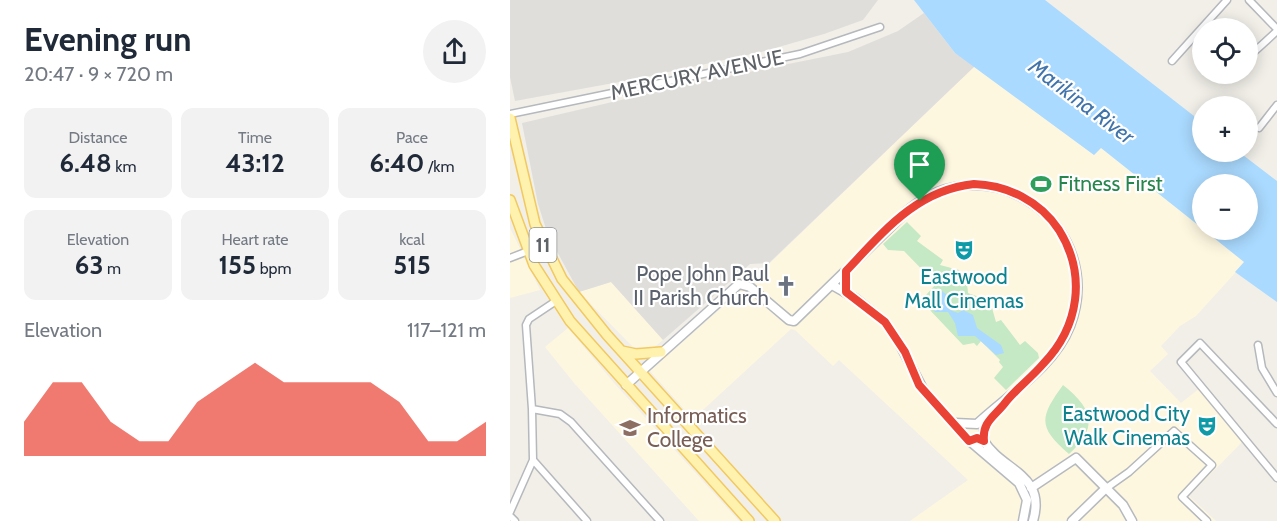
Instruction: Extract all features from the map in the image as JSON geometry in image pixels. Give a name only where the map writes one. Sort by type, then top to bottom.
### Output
[{"type":"main road","name":"11","points":[[510,116],[524,186],[546,251],[577,300],[774,521]]},
{"type":"main road","name":"11","points":[[510,201],[528,251],[556,301],[626,385],[749,521]]},
{"type":"main road","points":[[621,351],[636,354],[661,352]]},
{"type":"main road","points":[[706,476],[722,462]]},
{"type":"street","points":[[1172,60],[1227,0]]},
{"type":"street","points":[[1249,0],[1277,30],[1258,48]]},
{"type":"street","name":"MERCURY AVENUE","points":[[510,116],[800,54],[880,27]]},
{"type":"street","points":[[1259,128],[1277,105]]},
{"type":"street","points":[[626,385],[739,284],[750,287],[789,320],[794,321],[914,205],[946,189],[974,184],[997,186],[1010,190],[1037,207],[1055,224],[1069,250],[1077,288],[1073,316],[1056,350],[987,422],[984,440],[989,448],[1019,471],[1032,488],[1036,502],[1034,521]]},
{"type":"street","points":[[510,258],[528,251]]},
{"type":"street","points":[[846,271],[846,292]]},
{"type":"street","points":[[832,285],[846,292],[885,322],[905,352],[919,385],[969,441],[1019,483],[1027,500],[1023,521]]},
{"type":"street","points":[[514,521],[510,514],[533,460],[526,325],[529,319],[556,301]]},
{"type":"street","points":[[1277,424],[1200,343],[1181,362],[1277,478]]},
{"type":"street","points":[[1258,345],[1262,368],[1277,393]]},
{"type":"street","points":[[955,423],[977,424],[1009,397]]},
{"type":"street","points":[[532,409],[560,414],[571,422],[660,521]]},
{"type":"street","points":[[1072,521],[1173,430],[1212,465],[1182,496],[1207,521]]},
{"type":"street","points":[[969,441],[977,438],[984,440]]},
{"type":"street","points":[[1032,488],[1076,458],[1123,505],[1132,521]]},
{"type":"street","points":[[533,460],[587,521]]},
{"type":"shaded area","points":[[510,0],[878,0],[863,20],[761,52],[641,78],[515,101],[510,77]]},
{"type":"shaded area","points":[[924,13],[955,53],[975,66],[769,263],[750,264],[663,340],[611,282],[579,292],[548,235],[538,204],[522,123],[694,83],[848,52],[898,31]]},
{"type":"shaded area","points":[[975,66],[1094,155],[1101,147],[1192,220],[1192,240],[1217,240],[1245,262],[1196,316],[1180,326],[1161,346],[1168,354],[1150,371],[1181,403],[1200,388],[1244,440],[1189,496],[1216,521],[910,521],[968,480],[839,360],[833,366],[795,330],[791,329],[693,419],[650,371],[744,288]]},
{"type":"shaded area","points":[[510,228],[540,290],[510,298]]},
{"type":"shaded area","points":[[611,282],[663,340],[652,349],[633,347],[579,292]]},
{"type":"shaded area","points":[[568,328],[614,383],[739,521],[699,521],[575,384],[545,347]]},
{"type":"green space","points":[[907,222],[921,236],[917,241],[943,260],[940,265],[959,270],[967,283],[968,293],[990,301],[996,322],[1001,320],[1020,345],[1025,341],[1038,353],[1039,358],[1006,390],[994,378],[1003,367],[1000,360],[981,341],[977,346],[974,343],[963,345],[927,307],[926,295],[936,284],[904,251],[888,250],[883,244]]},
{"type":"green space","points":[[1063,385],[1081,402],[1088,418],[1085,435],[1069,454],[1052,436],[1045,422],[1049,406]]},
{"type":"water","name":"Marikina River","points":[[914,0],[1045,0],[1192,114],[1192,162],[1252,162],[1277,181],[1277,302],[1235,272],[1244,262],[1216,240],[1258,240],[1258,174],[1192,174],[1192,220],[1101,148],[1094,155],[955,53]]},
{"type":"water","points":[[942,291],[952,299],[949,303],[950,310],[958,313],[963,310],[973,315],[977,328],[1001,345],[1004,353],[996,355],[975,336],[958,336],[955,323],[948,312],[935,312],[933,309],[940,302],[937,293]]},
{"type":"place","name":"Fitness First","points":[[1041,184]]},
{"type":"place","name":"Eastwood Mall Cinemas","points":[[964,250]]},
{"type":"place","name":"Pope John Paul II Parish Church","points":[[786,286]]},
{"type":"place","name":"Eastwood City Walk Cinemas","points":[[1207,426]]},
{"type":"place","name":"Informatics College","points":[[630,428]]},
{"type":"route","points":[[985,184],[1010,190],[1037,207],[1055,224],[1065,241],[1073,264],[1077,288],[1069,328],[1056,350],[1043,365],[988,420],[984,429],[984,441],[977,438],[969,441],[965,437],[919,385],[905,352],[885,322],[846,292],[844,282],[846,271],[920,201],[933,193],[960,185],[985,184]]}]
